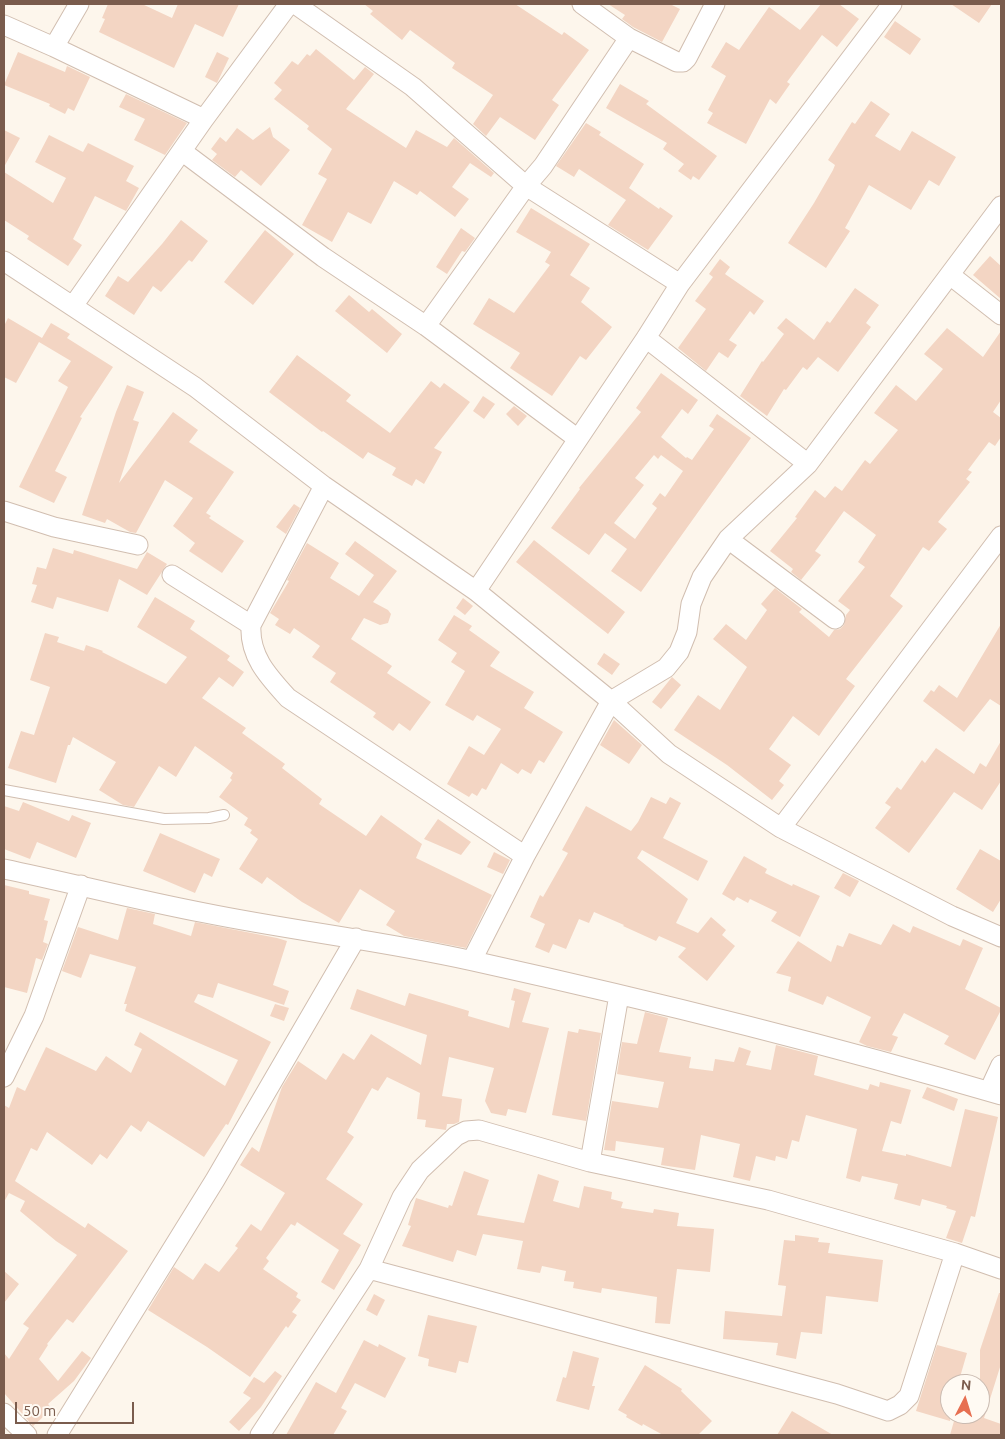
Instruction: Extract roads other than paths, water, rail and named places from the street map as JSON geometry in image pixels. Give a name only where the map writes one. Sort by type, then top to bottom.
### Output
[{"type":"street","points":[[54,47],[79,4]]},
{"type":"street","points":[[73,306],[183,152],[204,119],[289,4]]},
{"type":"street","points":[[295,4],[413,87],[526,186],[680,284]]},
{"type":"street","points":[[582,4],[630,38],[677,62],[683,62],[687,58],[715,4]]},
{"type":"street","points":[[476,591],[646,338],[680,284],[892,4]]},
{"type":"street","points":[[4,25],[204,119]]},
{"type":"street","points":[[426,326],[526,186],[543,166],[630,38]]},
{"type":"street","points":[[183,152],[323,257],[426,326],[578,439]]},
{"type":"street","points":[[472,960],[525,856],[611,701],[666,668],[679,652],[687,632],[691,604],[702,577],[728,539],[808,464],[1001,206]]},
{"type":"street","points":[[4,261],[194,387],[324,486],[476,591],[611,701],[669,754],[781,828],[952,916],[1001,937]]},
{"type":"street","points":[[950,275],[1001,315]]},
{"type":"street","points":[[646,338],[808,464]]},
{"type":"street","points":[[324,486],[251,625],[250,635],[253,650],[262,667],[288,698],[525,856]]},
{"type":"street","points":[[4,511],[54,527],[138,545]]},
{"type":"street","points":[[781,828],[1001,536]]},
{"type":"street","points":[[728,539],[835,619]]},
{"type":"street","points":[[172,575],[251,625]]},
{"type":"street","points":[[4,869],[205,913],[356,938],[472,960],[699,1013],[995,1093],[1001,1065]]},
{"type":"street","points":[[4,1077],[34,1016],[82,885]]},
{"type":"street","points":[[57,1435],[215,1180],[356,938]]},
{"type":"street","points":[[590,1162],[619,995]]},
{"type":"street","points":[[260,1435],[369,1269],[402,1197],[420,1170],[456,1136],[466,1131],[479,1130],[590,1162],[768,1200],[955,1253],[1001,1269]]},
{"type":"street","points":[[369,1269],[837,1394],[888,1411],[900,1405],[909,1396],[955,1253]]},
{"type":"street","points":[[4,1413],[27,1435]]},
{"type":"lane","points":[[4,790],[164,819],[189,819],[224,815]]}]
